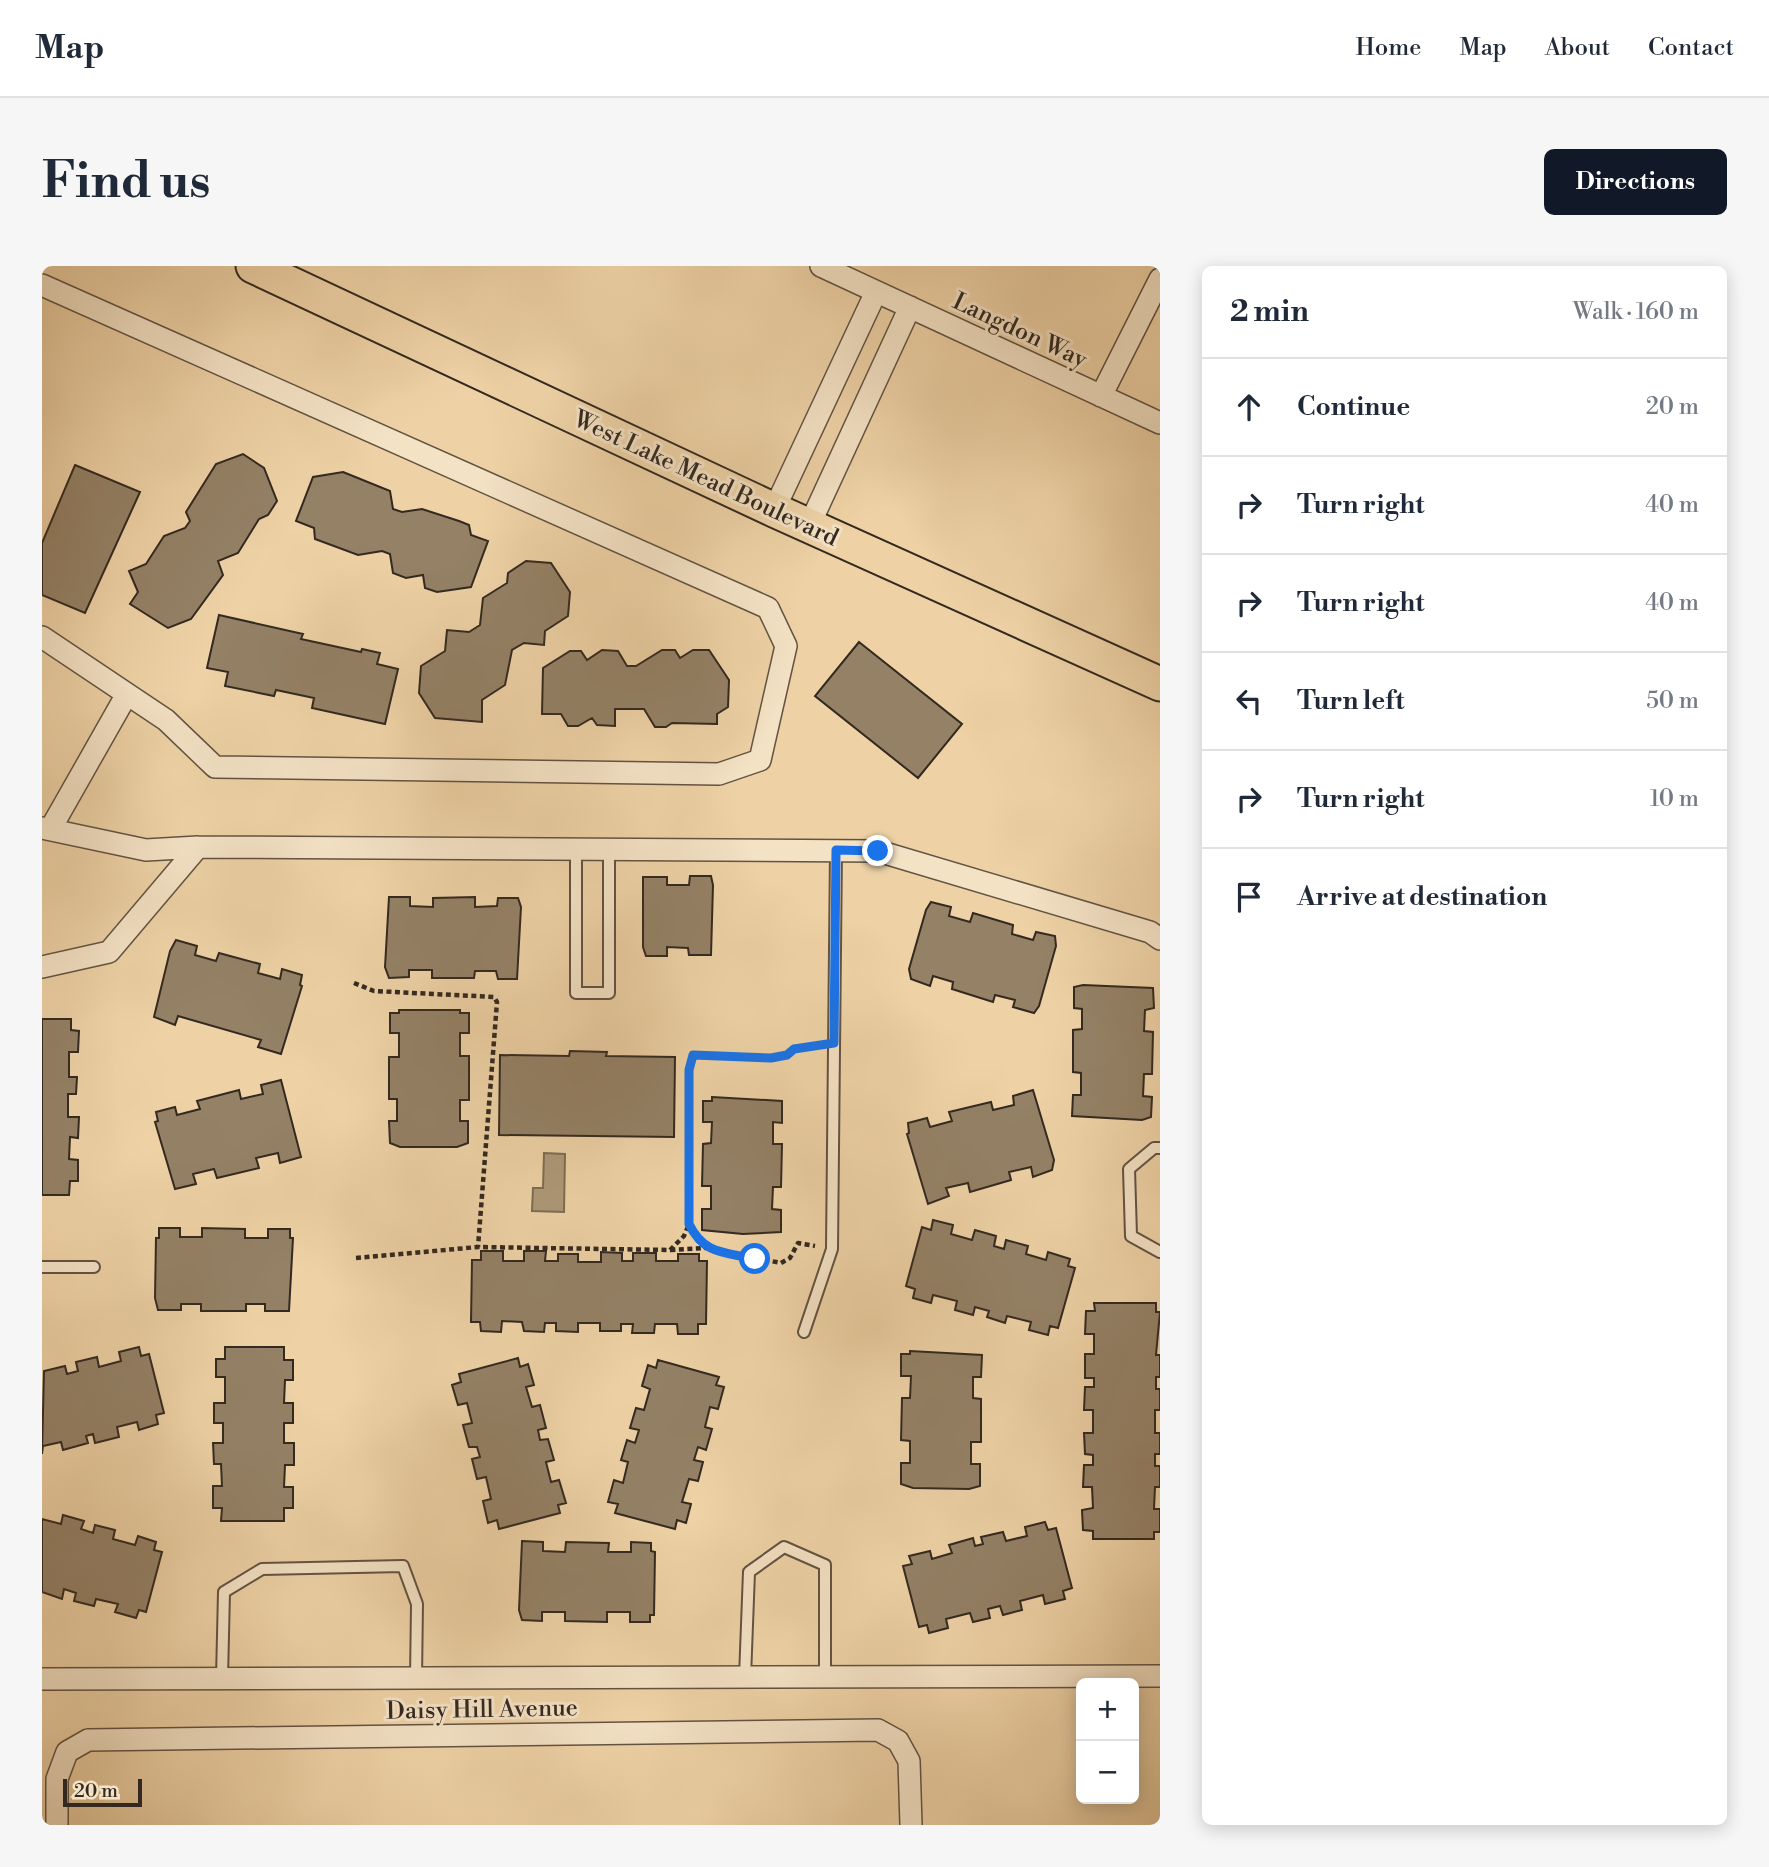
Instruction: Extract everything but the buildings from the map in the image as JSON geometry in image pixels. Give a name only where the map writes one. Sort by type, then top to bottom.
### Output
[{"type":"main road","name":"West Lake Mead Boulevard","points":[[253,266],[774,510],[1160,684]]},
{"type":"street","name":"Langdon Way","points":[[821,266],[1160,423]]},
{"type":"street","points":[[1101,396],[1160,279]]},
{"type":"street","points":[[42,285],[768,608],[786,646],[760,760],[719,774],[215,768],[166,720],[42,637]]},
{"type":"street","points":[[774,510],[876,292]]},
{"type":"street","points":[[810,526],[910,307]]},
{"type":"street","points":[[127,694],[46,828],[146,850],[198,847],[878,851],[1157,931]]},
{"type":"street","points":[[42,967],[109,952],[198,847]]},
{"type":"street","points":[[42,1679],[1160,1675]]},
{"type":"street","name":"Daisy Hill Avenue","points":[[57,1825],[57,1779],[67,1752],[88,1740],[878,1730],[898,1741],[909,1761],[911,1825]]},
{"type":"lane","points":[[576,849],[576,993],[610,993],[610,850]]},
{"type":"lane","points":[[804,1332],[832,1249],[836,850]]},
{"type":"lane","points":[[1160,1148],[1154,1148],[1129,1169],[1131,1236],[1160,1252]]},
{"type":"lane","points":[[42,1267],[94,1267]]},
{"type":"lane","points":[[745,1677],[749,1573],[784,1547],[825,1565],[825,1677]]},
{"type":"lane","points":[[222,1678],[223,1592],[262,1569],[404,1566],[417,1604],[416,1678]]},
{"type":"path","points":[[354,983],[374,991],[494,997],[497,1002],[478,1247]]},
{"type":"path","points":[[670,1250],[684,1236],[689,1224],[689,1070],[693,1055],[771,1058],[787,1055],[794,1049],[834,1043]]},
{"type":"path","points":[[689,1224],[696,1239],[706,1248]]},
{"type":"path","points":[[356,1258],[478,1247],[670,1250],[706,1248],[781,1263],[790,1258],[798,1243]]},
{"type":"shaded area","points":[[544,1153],[565,1154],[564,1212],[532,1211],[533,1188],[543,1188]]},
{"type":"route","points":[[755,1259],[706,1248],[696,1239],[689,1224],[689,1070],[693,1055],[771,1058],[787,1055],[794,1049],[834,1043],[836,850],[878,851]]}]
